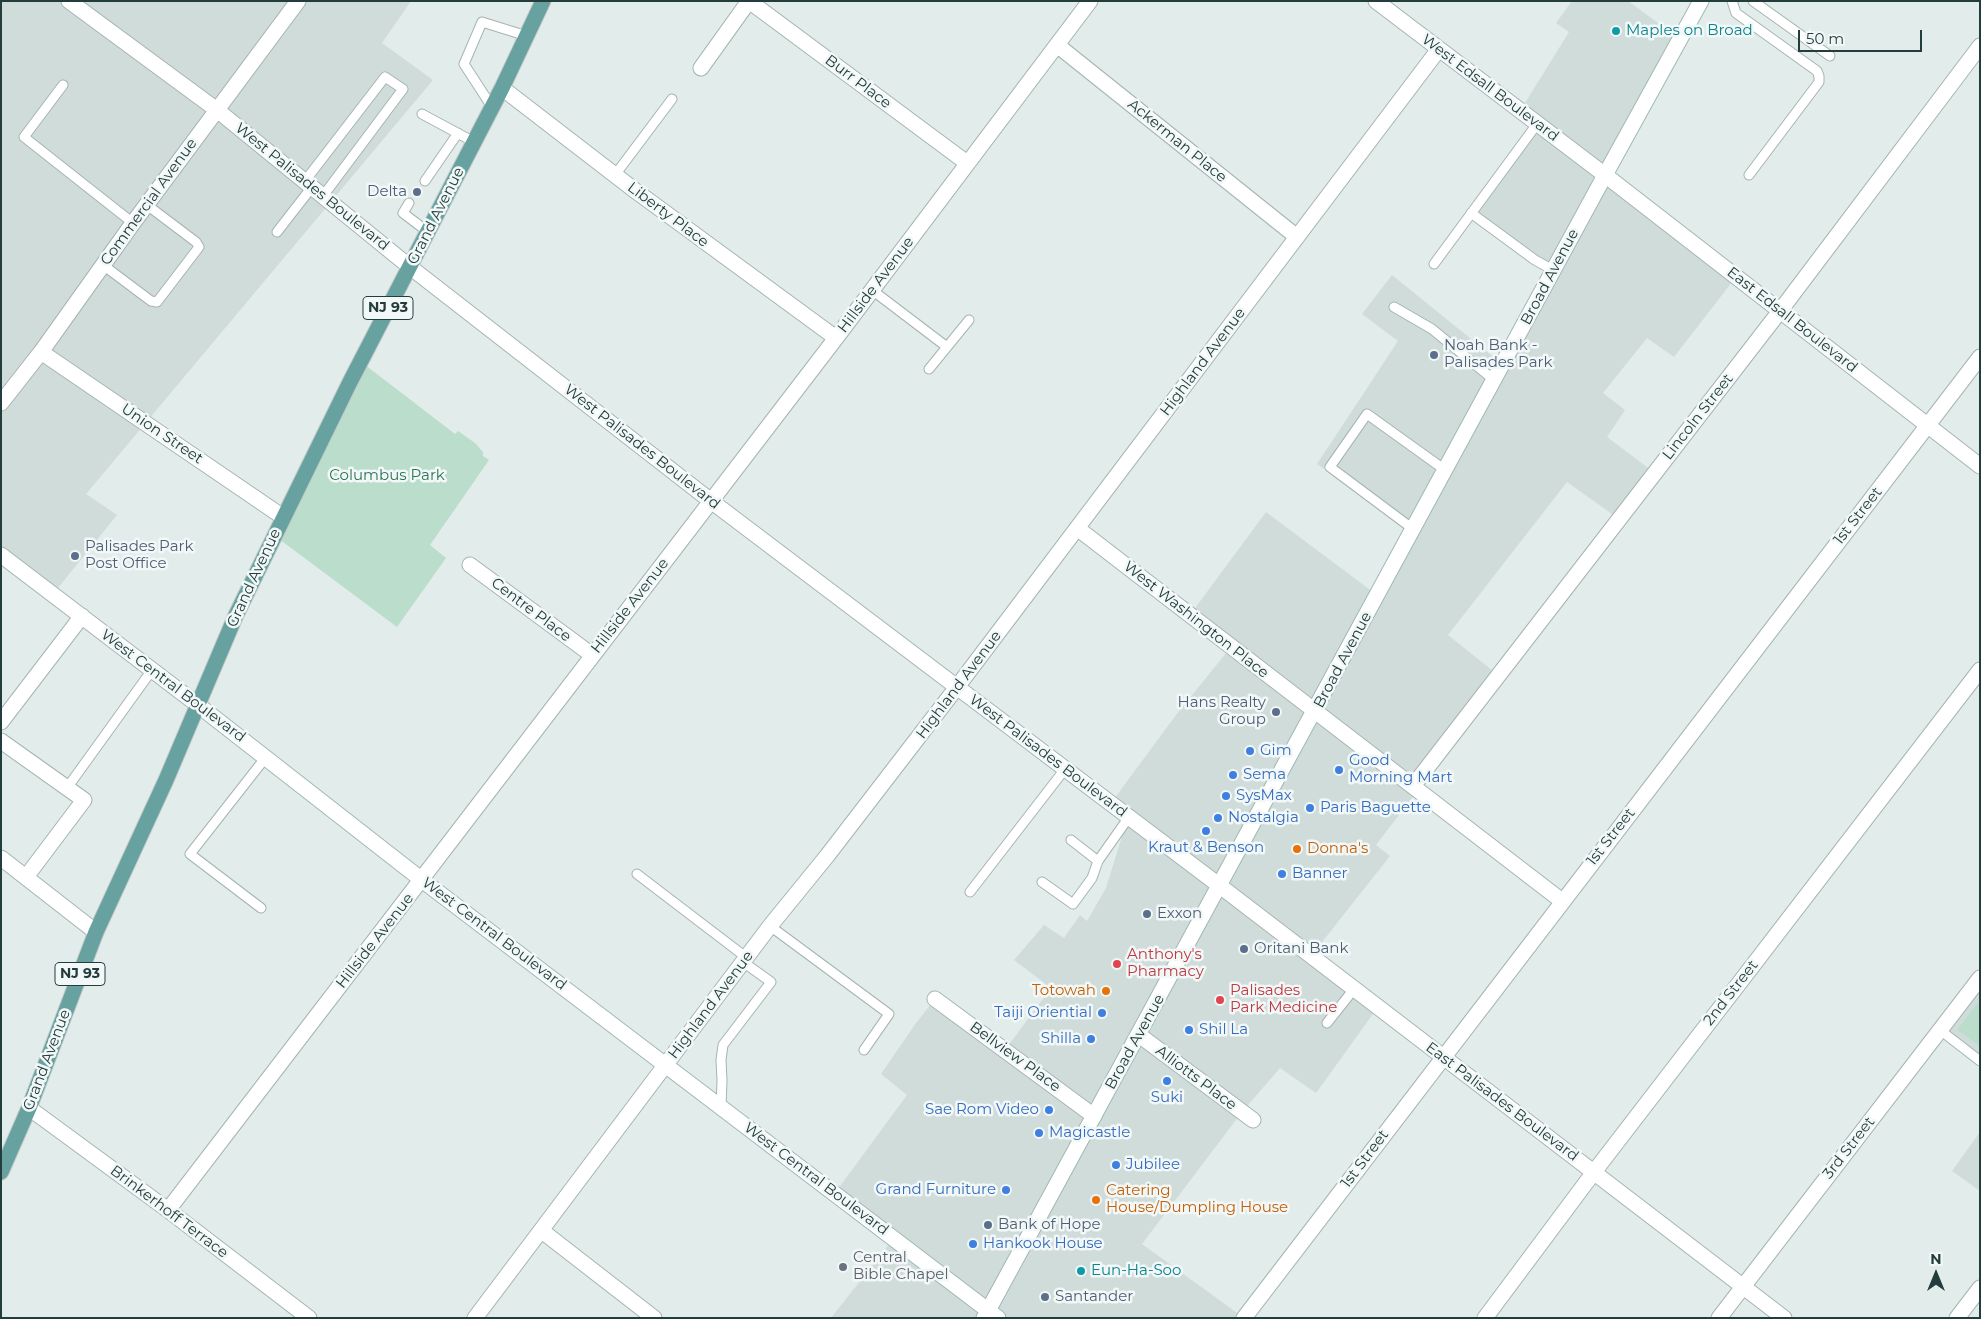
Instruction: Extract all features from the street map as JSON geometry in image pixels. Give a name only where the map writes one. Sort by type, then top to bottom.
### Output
[{"type":"main road","name":"Grand Avenue","points":[[1,1172],[29,1108],[96,932],[198,705],[236,615],[346,390],[502,88],[543,1]]},
{"type":"street","name":"West Palisades Boulevard","points":[[69,1],[217,110],[410,267],[711,501],[1220,886]]},
{"type":"street","name":"Commercial Avenue","points":[[1,403],[41,352],[298,1]]},
{"type":"street","points":[[701,68],[749,1]]},
{"type":"street","name":"Burr Place","points":[[749,1],[967,163]]},
{"type":"street","name":"Hillside Avenue","points":[[168,1210],[836,338],[1090,1]]},
{"type":"street","name":"West Edsall Boulevard","points":[[1376,1],[1605,175]]},
{"type":"street","name":"Broad Avenue","points":[[990,1315],[1094,1116],[1701,1]]},
{"type":"street","name":"Ackerman Place","points":[[1057,45],[1297,237]]},
{"type":"street","name":"Lincoln Street","points":[[1412,786],[1780,311],[1980,46]]},
{"type":"street","name":"Highland Avenue","points":[[475,1318],[770,926],[827,856],[957,687],[1439,49]]},
{"type":"street","name":"Liberty Place","points":[[502,88],[615,175],[836,338]]},
{"type":"street","name":"East Edsall Boulevard","points":[[1605,175],[1980,466]]},
{"type":"street","name":"Union Street","points":[[41,352],[284,517]]},
{"type":"street","name":"1st Street","points":[[1244,1318],[1980,357]]},
{"type":"street","name":"West Washington Place","points":[[1077,528],[1562,901]]},
{"type":"street","name":"West Central Boulevard","points":[[1,555],[990,1315]]},
{"type":"street","name":"Centre Place","points":[[470,565],[592,656]]},
{"type":"street","points":[[1,722],[82,616]]},
{"type":"street","name":"2nd Street","points":[[1485,1318],[1594,1172],[1980,670]]},
{"type":"street","points":[[1,741],[84,800],[26,877]]},
{"type":"street","points":[[1,858],[96,932]]},
{"type":"street","name":"East Palisades Boulevard","points":[[1220,886],[1784,1318]]},
{"type":"street","name":"3rd Street","points":[[1719,1318],[1980,978]]},
{"type":"street","name":"Bellview Place","points":[[935,999],[1094,1116]]},
{"type":"street","name":"Alliotts Place","points":[[1138,1035],[1253,1120]]},
{"type":"street","name":"Brinkerhoff Terrace","points":[[29,1108],[168,1210],[309,1318]]},
{"type":"street","points":[[542,1231],[654,1318]]},
{"type":"street","points":[[1957,1318],[1980,1288]]},
{"type":"lane","points":[[1732,1],[1736,13],[1817,71],[1819,76],[1819,82],[1749,175]]},
{"type":"lane","points":[[1753,1],[1830,56]]},
{"type":"lane","points":[[492,107],[464,64],[482,22],[527,36]]},
{"type":"lane","points":[[277,232],[313,188],[403,89],[385,77],[313,188]]},
{"type":"lane","points":[[63,85],[24,137],[133,224]]},
{"type":"lane","points":[[615,175],[672,99]]},
{"type":"lane","points":[[422,114],[474,142]]},
{"type":"lane","points":[[1434,264],[1537,124]]},
{"type":"lane","points":[[425,181],[458,133]]},
{"type":"lane","points":[[409,204],[403,213],[428,232]]},
{"type":"lane","points":[[103,265],[150,301],[157,302],[199,246],[147,205]]},
{"type":"lane","points":[[1471,213],[1535,260],[1553,270]]},
{"type":"lane","points":[[872,290],[947,347]]},
{"type":"lane","points":[[1394,308],[1432,329],[1494,380]]},
{"type":"lane","points":[[929,370],[969,320]]},
{"type":"lane","points":[[1413,529],[1330,468],[1367,414],[1445,470]]},
{"type":"lane","points":[[67,788],[152,670]]},
{"type":"lane","points":[[261,908],[190,854],[266,757]]},
{"type":"lane","points":[[970,892],[1065,769]]},
{"type":"lane","points":[[1042,882],[1073,904],[1092,878],[1098,861],[1128,817]]},
{"type":"lane","points":[[1071,840],[1098,861]]},
{"type":"lane","points":[[637,874],[771,982],[723,1045],[721,1060],[721,1107]]},
{"type":"lane","points":[[770,926],[889,1014],[864,1050]]},
{"type":"lane","points":[[1327,1023],[1354,989]]},
{"type":"lane","points":[[1940,1030],[1980,1061]]},
{"type":"shaded area","points":[[1,1],[411,1],[382,43],[433,80],[86,494],[117,515],[53,594],[1,554]]},
{"type":"shaded area","points":[[1572,1],[1628,1],[1680,39],[1605,175],[1736,277],[1674,357],[1647,338],[1603,393],[1625,410],[1607,437],[1655,473],[1619,519],[1567,482],[1448,635],[1498,675],[1418,790],[1376,845],[1390,856],[1311,956],[1378,1007],[1316,1093],[1280,1068],[1242,1112],[1142,1244],[1244,1318],[831,1318],[894,1238],[835,1193],[907,1095],[881,1074],[935,999],[1005,1050],[1051,988],[1014,960],[1044,925],[1064,938],[1080,915],[1087,921],[1106,888],[1128,817],[1111,803],[1176,715],[1231,647],[1190,615],[1266,512],[1377,595],[1412,531],[1317,464],[1398,341],[1362,314],[1392,275],[1502,364],[1553,270],[1471,213],[1537,124],[1520,111],[1569,32],[1556,23]]},
{"type":"shaded area","points":[[1980,978],[1980,1061],[1940,1030]]},
{"type":"shaded area","points":[[1980,1132],[1980,1191],[1952,1171]]},
{"type":"green space","name":"Columbus Park","points":[[360,361],[455,434],[458,431],[475,443],[483,452],[483,456],[489,460],[430,545],[446,558],[397,627],[275,536]]},
{"type":"green space","points":[[1980,1000],[1980,1046],[1957,1030]]},
{"type":"place","name":"Maples on Broad","points":[[1616,31]]},
{"type":"place","name":"Delta","points":[[417,192]]},
{"type":"place","name":"Noah Bank - Palisades Park","points":[[1434,355]]},
{"type":"place","name":"Palisades Park Post Office","points":[[75,556]]},
{"type":"place","name":"Hans Realty Group","points":[[1276,712]]},
{"type":"place","name":"Gim","points":[[1250,751]]},
{"type":"place","name":"Good Morning Mart","points":[[1339,770]]},
{"type":"place","name":"Sema","points":[[1233,775]]},
{"type":"place","name":"SysMax","points":[[1226,796]]},
{"type":"place","name":"Paris Baguette","points":[[1310,808]]},
{"type":"place","name":"Nostalgia","points":[[1218,818]]},
{"type":"place","name":"Kraut & Benson","points":[[1206,831]]},
{"type":"place","name":"Donna's","points":[[1297,849]]},
{"type":"place","name":"Banner","points":[[1282,874]]},
{"type":"place","name":"Exxon","points":[[1147,914]]},
{"type":"place","name":"Oritani Bank","points":[[1244,949]]},
{"type":"place","name":"Anthony's Pharmacy","points":[[1117,964]]},
{"type":"place","name":"Totowah","points":[[1106,991]]},
{"type":"place","name":"Palisades Park Medicine","points":[[1220,1000]]},
{"type":"place","name":"Taiji Oriential","points":[[1102,1013]]},
{"type":"place","name":"Shil La","points":[[1189,1030]]},
{"type":"place","name":"Shilla","points":[[1091,1039]]},
{"type":"place","name":"Suki","points":[[1167,1081]]},
{"type":"place","name":"Sae Rom Video","points":[[1049,1110]]},
{"type":"place","name":"Magicastle","points":[[1039,1133]]},
{"type":"place","name":"Jubilee","points":[[1116,1165]]},
{"type":"place","name":"Grand Furniture","points":[[1006,1190]]},
{"type":"place","name":"Catering House/Dumpling House","points":[[1096,1200]]},
{"type":"place","name":"Bank of Hope","points":[[988,1225]]},
{"type":"place","name":"Hankook House","points":[[973,1244]]},
{"type":"place","name":"Central Bible Chapel","points":[[843,1267]]},
{"type":"place","name":"Eun-Ha-Soo","points":[[1081,1271]]},
{"type":"place","name":"Santander","points":[[1045,1297]]}]
